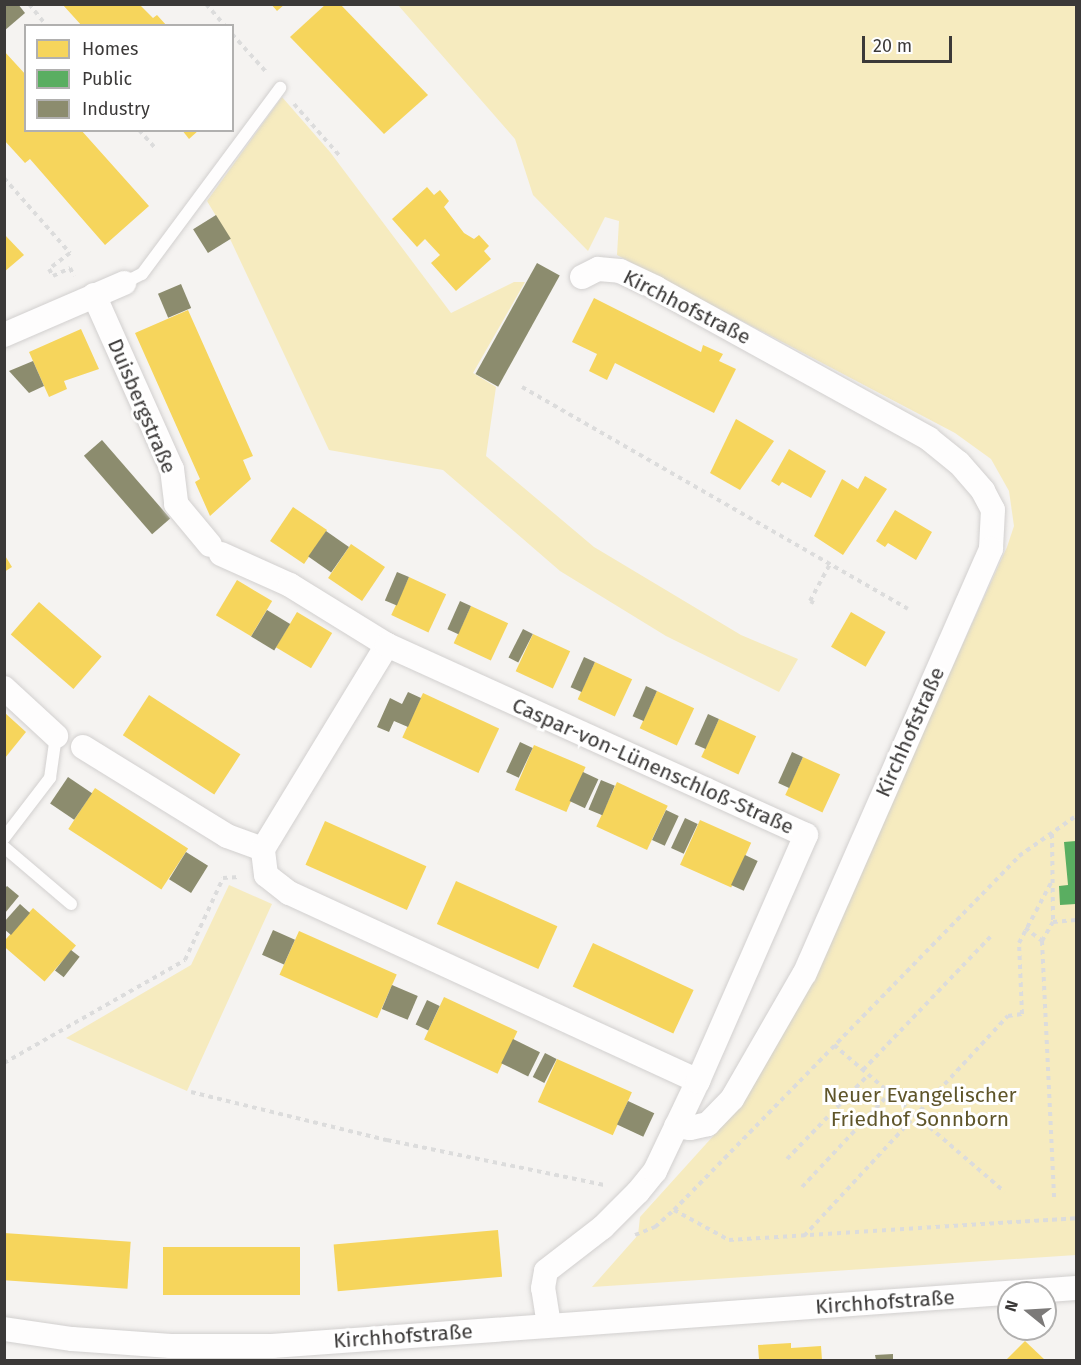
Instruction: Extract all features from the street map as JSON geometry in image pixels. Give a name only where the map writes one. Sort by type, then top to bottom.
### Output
[{"type":"street","name":"Kirchhofstraße","points":[[582,277],[598,269],[629,275],[929,439],[959,463],[983,491],[993,510],[991,549],[804,974],[732,1099],[708,1124],[690,1128],[676,1126]]},
{"type":"street","points":[[4,334],[124,283]]},
{"type":"street","name":"Duisbergstraße","points":[[94,295],[172,469],[176,504],[216,550]]},
{"type":"street","name":"Caspar-von-Lünenschloß-Straße","points":[[216,550],[290,585],[387,645],[806,835],[676,1126]]},
{"type":"street","points":[[387,645],[263,849],[266,875],[289,893],[698,1081]]},
{"type":"street","points":[[4,688],[56,736]]},
{"type":"street","points":[[82,747],[227,836],[263,849]]},
{"type":"street","points":[[549,1325],[543,1288],[546,1270],[603,1227],[638,1192],[655,1171],[676,1126]]},
{"type":"street","name":"Kirchhofstraße","points":[[4,1329],[72,1339],[171,1346],[272,1346],[1077,1288]]},
{"type":"lane","points":[[124,283],[142,274],[280,88]]},
{"type":"lane","points":[[4,838],[50,778],[56,736]]},
{"type":"lane","points":[[4,847],[71,904]]},
{"type":"path","points":[[29,4],[45,24]]},
{"type":"path","points":[[206,4],[223,24]]},
{"type":"path","points":[[234,36],[261,66]]},
{"type":"path","points":[[301,112],[339,155]]},
{"type":"path","points":[[142,132],[156,149]]},
{"type":"path","points":[[4,178],[70,253],[49,269],[53,276],[70,268],[72,272]]},
{"type":"path","points":[[522,387],[908,609]]},
{"type":"path","points":[[814,603],[810,601],[830,564]]},
{"type":"path","points":[[603,1227],[626,1236],[638,1235],[656,1227],[1019,856],[1077,816]]},
{"type":"path","points":[[1052,834],[1053,922],[1042,941],[1054,1199]]},
{"type":"path","points":[[4,1063],[185,960],[223,878],[266,875]]},
{"type":"path","points":[[804,1236],[1008,1016],[1022,1014],[1019,944],[1025,928],[1052,881]]},
{"type":"path","points":[[1053,922],[1077,920]]},
{"type":"path","points":[[1025,928],[1042,941]]},
{"type":"path","points":[[863,1070],[992,935]]},
{"type":"path","points":[[834,1045],[1005,1192]]},
{"type":"path","points":[[788,1159],[868,1075]]},
{"type":"path","points":[[191,1092],[387,1140],[638,1192]]},
{"type":"path","points":[[802,1187],[890,1093]]},
{"type":"path","points":[[674,1210],[729,1240],[1077,1218]]},
{"type":"green space","name":"Neuer Evangelischer Friedhof Sonnborn","points":[[398,5],[1076,5],[1076,1255],[592,1287],[638,1235],[640,1217],[743,1103],[810,980],[1007,547],[1014,526],[1009,491],[991,459],[955,433],[617,255],[619,221],[605,217],[588,251],[533,195],[515,139]]},
{"type":"green space","points":[[282,97],[330,152],[451,313],[514,282],[525,282],[473,373],[496,387],[486,456],[594,547],[741,635],[798,659],[779,692],[666,636],[560,571],[443,470],[329,450],[231,241],[207,201]]},
{"type":"green space","points":[[229,885],[272,904],[187,1091],[66,1038],[191,965]]},
{"type":"building: Homes","points":[[271,4],[285,4],[277,11]]},
{"type":"building: Homes","points":[[326,4],[340,4],[428,95],[384,134],[290,37]]},
{"type":"building: Homes","points":[[63,5],[140,5],[153,18],[157,15],[165,24],[80,24]]},
{"type":"building: Homes","points":[[4,51],[24,73],[24,132],[83,132],[149,206],[105,245],[30,159],[25,163],[4,140]]},
{"type":"building: Homes","points":[[184,132],[197,132],[189,139]]},
{"type":"building: Homes","points":[[427,187],[434,195],[440,190],[449,201],[444,207],[464,233],[474,239],[479,235],[489,246],[484,251],[491,259],[456,291],[431,263],[440,255],[425,239],[417,247],[392,219]]},
{"type":"building: Homes","points":[[4,234],[24,255],[4,272]]},
{"type":"building: Homes","points":[[594,298],[701,352],[703,345],[723,354],[719,361],[736,369],[714,413],[615,363],[607,380],[589,371],[597,354],[572,342]]},
{"type":"building: Homes","points":[[188,310],[253,456],[243,460],[251,479],[210,516],[195,482],[200,479],[135,333]]},
{"type":"building: Homes","points":[[81,329],[99,369],[64,381],[67,389],[49,397],[29,352]]},
{"type":"building: Homes","points":[[736,419],[774,441],[740,490],[710,473]]},
{"type":"building: Homes","points":[[789,449],[826,471],[811,498],[782,482],[779,486],[771,481]]},
{"type":"building: Homes","points":[[865,476],[887,489],[843,555],[814,536],[842,479],[858,489]]},
{"type":"building: Homes","points":[[293,507],[327,530],[304,564],[270,541]]},
{"type":"building: Homes","points":[[895,510],[932,532],[916,560],[888,543],[885,547],[876,541]]},
{"type":"building: Homes","points":[[351,544],[385,567],[362,601],[328,578]]},
{"type":"building: Homes","points":[[4,554],[12,567],[4,572]]},
{"type":"building: Homes","points":[[409,577],[446,594],[428,632],[391,615]]},
{"type":"building: Homes","points":[[237,580],[272,601],[251,636],[216,615]]},
{"type":"building: Homes","points":[[39,602],[102,656],[73,689],[11,634]]},
{"type":"building: Homes","points":[[471,606],[508,623],[491,660],[454,643]]},
{"type":"building: Homes","points":[[297,612],[332,633],[311,668],[276,647]]},
{"type":"building: Homes","points":[[851,612],[886,632],[866,667],[831,647]]},
{"type":"building: Homes","points":[[533,634],[570,651],[553,688],[516,671]]},
{"type":"building: Homes","points":[[595,662],[632,679],[615,716],[578,699]]},
{"type":"building: Homes","points":[[657,691],[694,708],[677,745],[640,728]]},
{"type":"building: Homes","points":[[423,693],[499,728],[478,773],[402,737]]},
{"type":"building: Homes","points":[[149,695],[240,754],[214,795],[123,735]]},
{"type":"building: Homes","points":[[5,713],[26,732],[5,758]]},
{"type":"building: Homes","points":[[719,719],[756,736],[738,774],[701,757]]},
{"type":"building: Homes","points":[[534,745],[586,767],[566,812],[515,790]]},
{"type":"building: Homes","points":[[803,757],[840,774],[822,812],[785,795]]},
{"type":"building: Homes","points":[[617,782],[668,806],[647,850],[596,826]]},
{"type":"building: Homes","points":[[95,788],[188,848],[161,890],[68,829]]},
{"type":"building: Homes","points":[[700,820],[751,843],[731,888],[680,865]]},
{"type":"building: Homes","points":[[325,821],[426,866],[407,910],[305,865]]},
{"type":"building: Homes","points":[[456,881],[557,926],[538,969],[437,924]]},
{"type":"building: Homes","points":[[33,908],[76,945],[45,982],[4,946],[4,941]]},
{"type":"building: Homes","points":[[299,931],[397,975],[377,1018],[279,975]]},
{"type":"building: Homes","points":[[593,943],[694,990],[673,1033],[573,987]]},
{"type":"building: Homes","points":[[444,997],[517,1031],[498,1074],[424,1040]]},
{"type":"building: Homes","points":[[557,1059],[632,1092],[613,1135],[538,1102]]},
{"type":"building: Homes","points":[[498,1230],[502,1277],[338,1291],[334,1244]]},
{"type":"building: Homes","points":[[4,1233],[131,1242],[127,1289],[4,1280]]},
{"type":"building: Homes","points":[[163,1247],[300,1247],[300,1295],[163,1295]]},
{"type":"building: Homes","points":[[1025,1341],[1045,1360],[1006,1360]]},
{"type":"building: Homes","points":[[791,1343],[791,1348],[821,1346],[822,1360],[759,1360],[758,1345]]},
{"type":"building: Public","points":[[1076,841],[1076,904],[1060,905],[1059,886],[1068,885],[1064,842]]},
{"type":"building: Industry","points":[[4,4],[18,4],[25,13],[4,31]]},
{"type":"building: Industry","points":[[216,215],[231,239],[208,253],[193,229]]},
{"type":"building: Industry","points":[[537,263],[560,276],[498,387],[475,374]]},
{"type":"building: Industry","points":[[181,284],[191,308],[168,318],[158,294]]},
{"type":"building: Industry","points":[[33,361],[44,386],[29,393],[9,371]]},
{"type":"building: Industry","points":[[102,440],[170,518],[152,534],[84,456]]},
{"type":"building: Industry","points":[[326,531],[349,547],[331,572],[308,556]]},
{"type":"building: Industry","points":[[397,572],[409,577],[397,606],[385,601]]},
{"type":"building: Industry","points":[[460,601],[471,606],[458,634],[447,629]]},
{"type":"building: Industry","points":[[267,610],[290,624],[274,650],[251,637]]},
{"type":"building: Industry","points":[[523,629],[533,634],[518,663],[508,658]]},
{"type":"building: Industry","points":[[584,657],[595,662],[582,692],[571,687]]},
{"type":"building: Industry","points":[[646,686],[657,691],[644,721],[633,716]]},
{"type":"building: Industry","points":[[408,692],[421,698],[408,727],[394,721],[389,732],[377,727],[390,698],[402,704]]},
{"type":"building: Industry","points":[[708,714],[719,719],[706,749],[695,744]]},
{"type":"building: Industry","points":[[520,742],[533,748],[519,778],[506,772]]},
{"type":"building: Industry","points":[[792,752],[803,757],[789,788],[778,783]]},
{"type":"building: Industry","points":[[583,772],[598,779],[585,808],[569,801]]},
{"type":"building: Industry","points":[[68,777],[92,793],[74,820],[50,804]]},
{"type":"building: Industry","points":[[601,780],[615,786],[602,815],[588,809]]},
{"type":"building: Industry","points":[[666,810],[679,816],[665,846],[652,840]]},
{"type":"building: Industry","points":[[685,818],[698,824],[684,854],[671,848]]},
{"type":"building: Industry","points":[[186,852],[208,866],[191,893],[169,879]]},
{"type":"building: Industry","points":[[745,855],[758,861],[744,891],[731,885]]},
{"type":"building: Industry","points":[[7,886],[19,896],[5,913],[5,888]]},
{"type":"building: Industry","points":[[20,904],[30,913],[11,935],[4,929],[4,922]]},
{"type":"building: Industry","points":[[273,930],[295,940],[284,964],[262,955]]},
{"type":"building: Industry","points":[[71,950],[80,957],[64,977],[55,970]]},
{"type":"building: Industry","points":[[392,985],[418,996],[408,1020],[382,1009]]},
{"type":"building: Industry","points":[[427,1000],[440,1006],[428,1030],[416,1024]]},
{"type":"building: Industry","points":[[513,1039],[540,1052],[528,1076],[501,1063]]},
{"type":"building: Industry","points":[[545,1053],[557,1059],[544,1083],[533,1077]]},
{"type":"building: Industry","points":[[628,1101],[654,1113],[643,1137],[617,1125]]},
{"type":"building: Industry","points":[[893,1354],[893,1360],[876,1360],[875,1355]]}]
